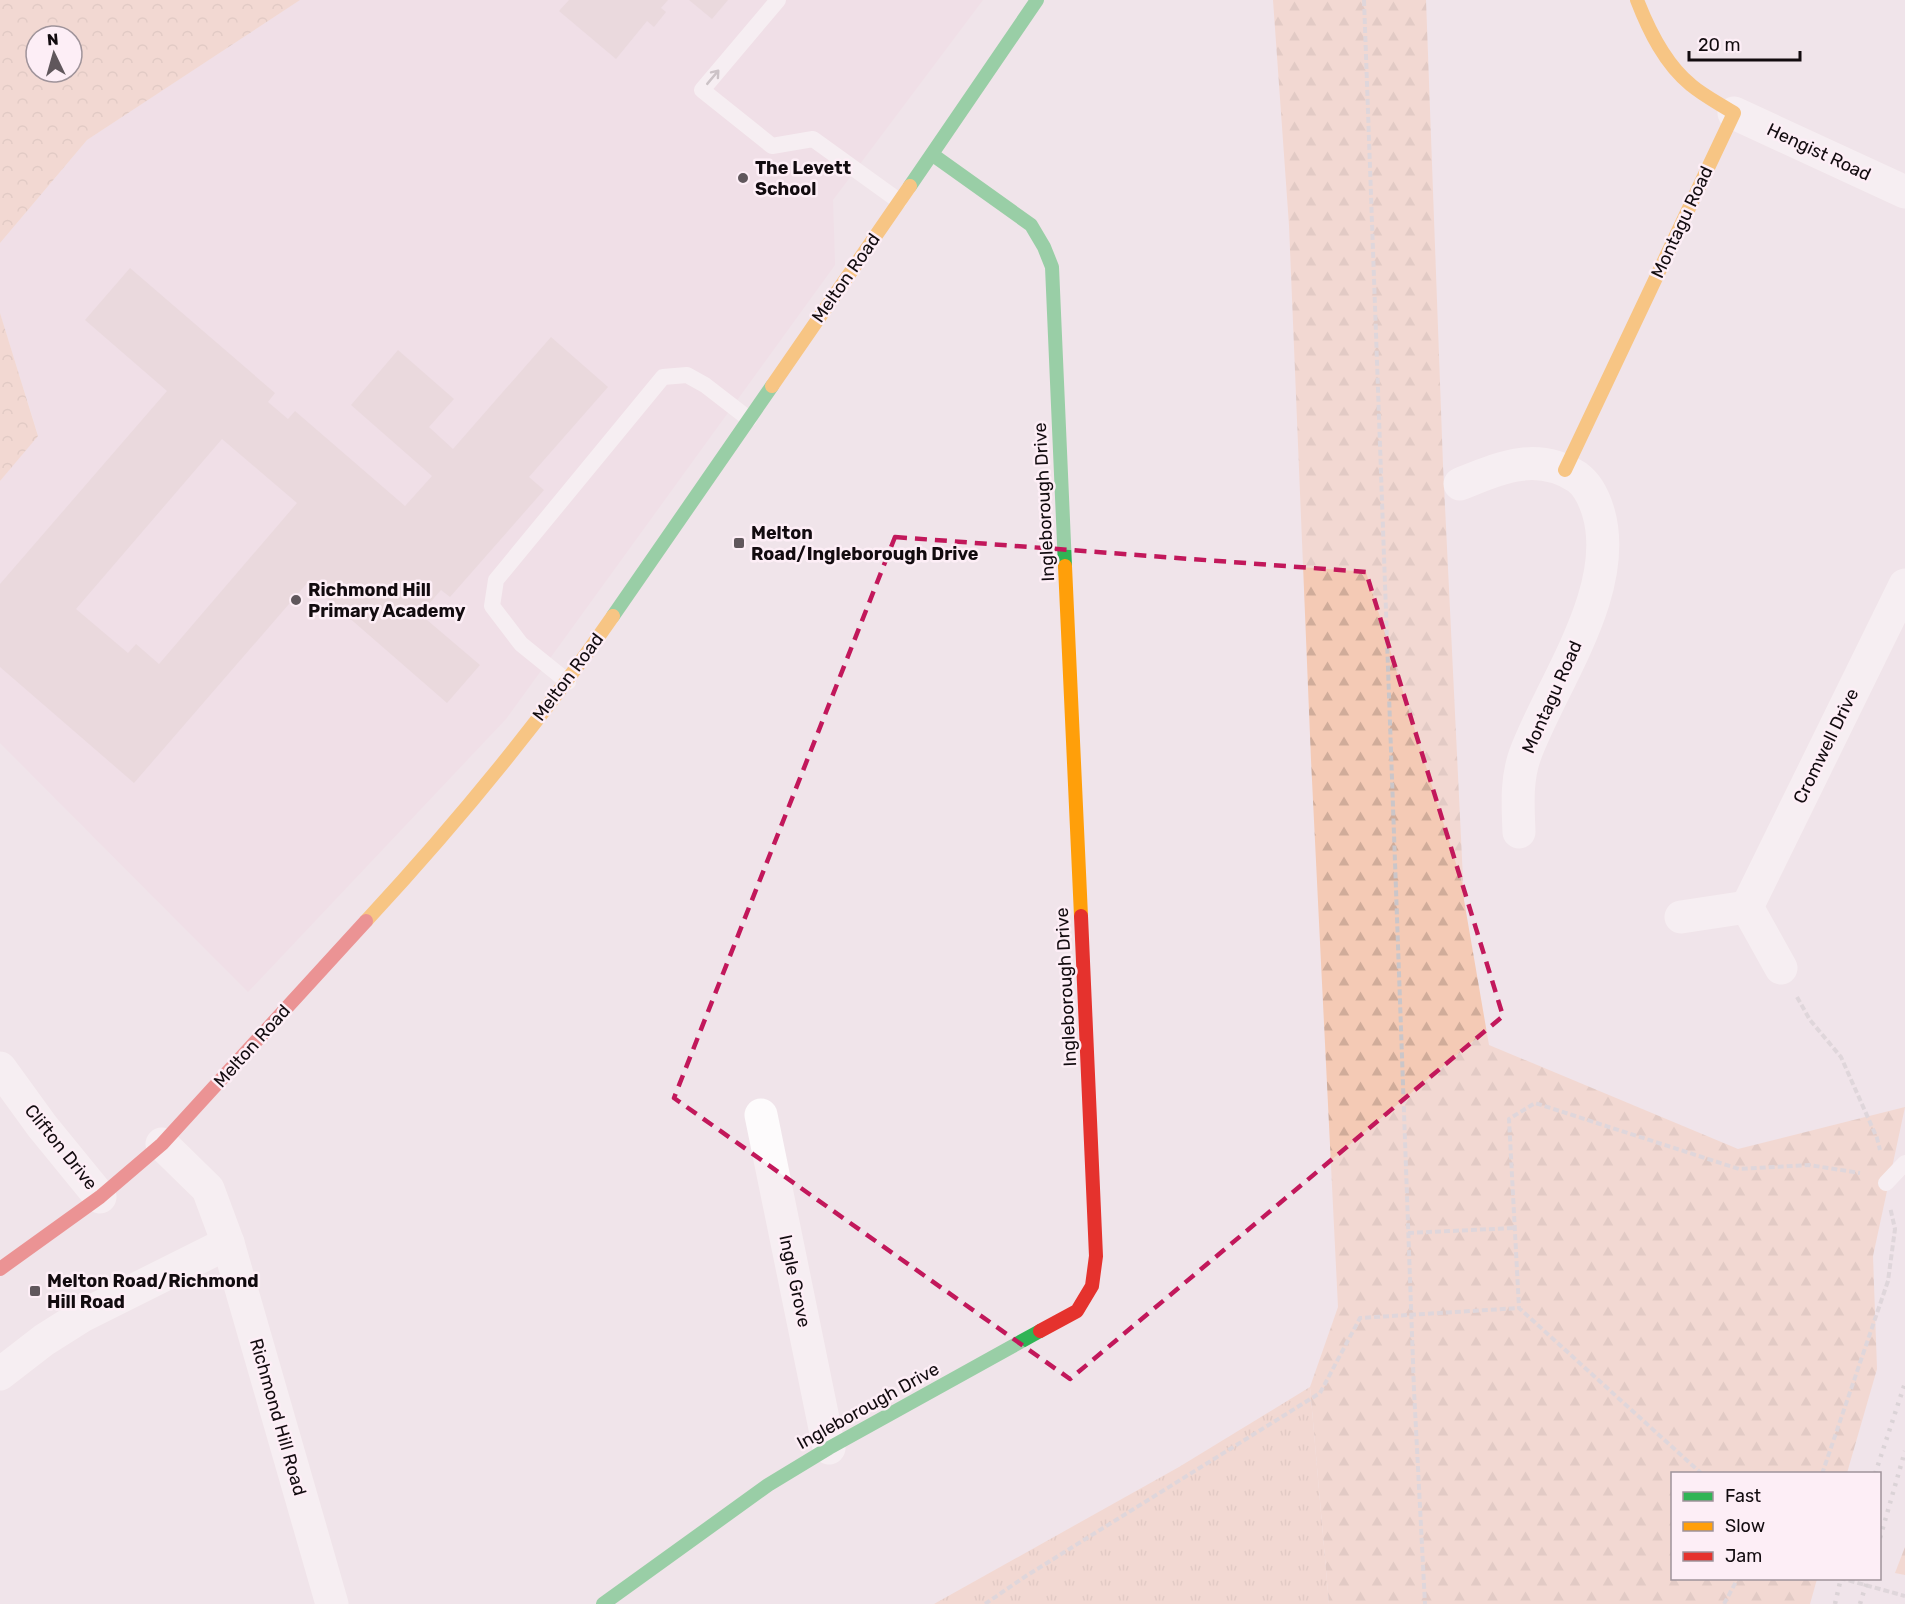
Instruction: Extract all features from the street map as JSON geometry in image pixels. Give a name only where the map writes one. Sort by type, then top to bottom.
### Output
[{"type":"street","name":"Melton Road","points":[[0,1269],[100,1197],[162,1144],[383,903],[568,682],[1037,0]]},
{"type":"street","points":[[1637,0],[1657,44],[1687,81],[1734,113]]},
{"type":"street","name":"Hengist Road","points":[[1734,113],[1905,192]]},
{"type":"street","name":"Montagu Road","points":[[1519,832],[1518,787],[1524,757],[1571,660],[1602,568],[1601,522],[1594,499],[1582,481],[1566,470],[1734,113]]},
{"type":"street","name":"Ingleborough Drive","points":[[603,1604],[768,1485],[829,1448],[1077,1311],[1092,1286],[1096,1256],[1052,267],[1031,225],[933,154]]},
{"type":"street","points":[[1460,484],[1498,469],[1524,463],[1542,464],[1566,470]]},
{"type":"street","name":"Cromwell Drive","points":[[1748,907],[1905,585]]},
{"type":"street","points":[[1681,917],[1748,907],[1781,968]]},
{"type":"street","name":"Clifton Drive","points":[[0,1068],[42,1126],[100,1197]]},
{"type":"street","name":"Ingle Grove","points":[[761,1115],[829,1448]]},
{"type":"street","name":"Richmond Hill Road","points":[[162,1144],[208,1189],[228,1242],[332,1604]]},
{"type":"street","points":[[0,1374],[44,1340],[82,1316],[228,1242]]},
{"type":"lane","points":[[778,0],[702,90],[772,146],[813,139],[899,201]]},
{"type":"lane","points":[[568,682],[521,644],[492,606],[496,580],[663,376],[687,375],[705,385],[749,418]]},
{"type":"lane","points":[[1885,1180],[1905,1163]]},
{"type":"path","points":[[1364,0],[1413,1390],[1425,1604]]},
{"type":"path","points":[[1781,968],[1810,1020],[1841,1058],[1877,1138],[1895,1229],[1888,1281],[1822,1472]]},
{"type":"path","points":[[1701,1472],[1519,1308],[1509,1119],[1535,1103],[1739,1169],[1809,1165],[1885,1180]]},
{"type":"path","points":[[1408,1233],[1514,1228]]},
{"type":"path","points":[[985,1604],[1026,1576],[1320,1393],[1360,1318],[1519,1308]]},
{"type":"path","points":[[1724,1604],[1737,1580]]},
{"type":"path","points":[[1846,1580],[1905,1596]]},
{"type":"highlighted area","points":[[895,537],[1366,572],[1503,1016],[1070,1379],[674,1098]]},
{"type":"shaded area","name":"Richmond Hill Primary Academy","points":[[300,0],[983,0],[833,200],[835,265],[506,719],[248,992],[0,743],[0,481],[38,435],[0,313],[0,243],[87,140]]},
{"type":"green space","points":[[0,0],[300,0],[87,140],[0,243]]},
{"type":"green space","points":[[1273,0],[1426,0],[1443,465],[1464,900],[1489,1045],[1738,1149],[1905,1107],[1873,1256],[1877,1369],[1847,1472],[1671,1472],[1671,1580],[1817,1580],[1810,1604],[1329,1604],[1310,1387],[1338,1307],[1311,760],[1289,225]]},
{"type":"green space","points":[[0,313],[38,436],[0,481]]},
{"type":"green space","points":[[1310,1387],[1329,1604],[934,1604],[1179,1467]]},
{"type":"green space","points":[[1905,1547],[1905,1575],[1895,1573]]},
{"type":"building","points":[[569,0],[668,0],[661,8],[666,12],[654,27],[647,21],[616,59],[559,11]]},
{"type":"building","points":[[689,0],[728,0],[712,19]]},
{"type":"building","points":[[130,268],[275,393],[268,402],[288,419],[295,411],[405,506],[432,476],[351,405],[398,350],[454,399],[429,427],[453,449],[551,337],[608,387],[529,477],[544,490],[450,597],[441,590],[420,614],[480,665],[447,703],[308,582],[134,783],[0,667],[0,584],[167,391],[85,320]],"holes":[[[222,439],[297,503],[159,664],[136,644],[128,653],[76,609]]]},
{"type":"railway","points":[[1876,1472],[1905,1383]]},
{"type":"railway","points":[[1881,1535],[1905,1451]]},
{"type":"railway","points":[[1835,1604],[1841,1580]]},
{"type":"railway","points":[[1860,1604],[1867,1580]]},
{"type":"traffic: fast","points":[[910,186],[1037,0]]},
{"type":"traffic: fast","points":[[933,155],[1031,225],[1052,267],[1065,566]]},
{"type":"traffic: fast","points":[[613,616],[772,386]]},
{"type":"traffic: fast","points":[[603,1604],[768,1485],[829,1448],[1040,1331]]},
{"type":"traffic: slow","points":[[1565,470],[1734,113],[1696,89],[1673,67],[1653,35],[1637,0]]},
{"type":"traffic: slow","points":[[772,386],[910,186]]},
{"type":"traffic: slow","points":[[1065,566],[1081,916]]},
{"type":"traffic: slow","points":[[366,921],[495,773],[556,695],[613,616]]},
{"type":"traffic: jam","points":[[1040,1331],[1077,1311],[1092,1286],[1096,1256],[1081,916]]},
{"type":"traffic: jam","points":[[0,1269],[100,1197],[162,1144],[366,921]]},
{"type":"place","name":"The Levett School","points":[[743,178]]},
{"type":"place","name":"Melton Road/Ingleborough Drive","points":[[739,543]]},
{"type":"place","name":"Richmond Hill Primary Academy","points":[[296,600]]},
{"type":"place","name":"Melton Road/Richmond Hill Road","points":[[35,1291]]}]
